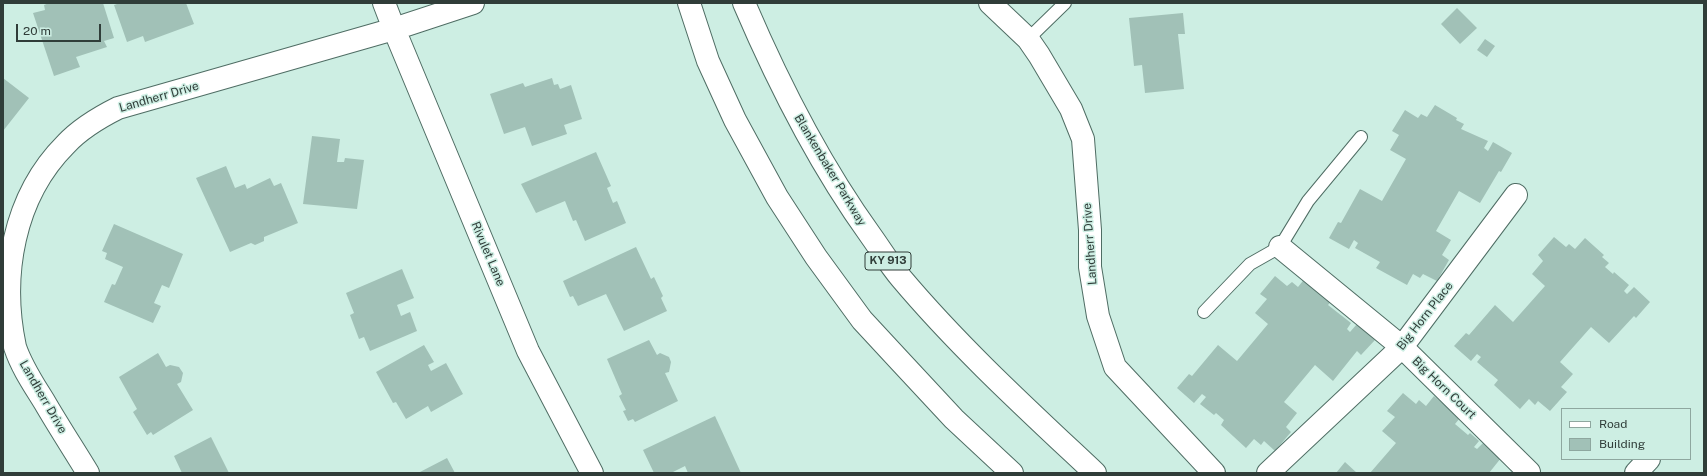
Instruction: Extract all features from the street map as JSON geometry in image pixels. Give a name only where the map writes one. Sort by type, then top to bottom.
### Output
[{"type":"street","name":"Rivulet Lane","points":[[384,3],[528,351],[592,473]]},
{"type":"street","name":"Landherr Drive","points":[[88,473],[25,370],[15,347],[7,314],[5,280],[11,237],[22,205],[39,176],[66,143],[100,117],[118,108],[394,30],[473,3]]},
{"type":"street","points":[[689,3],[708,61],[735,120],[777,197],[816,257],[862,320],[889,350],[954,419],[1012,473]]},
{"type":"street","name":"Blankenbaker Parkway","points":[[744,3],[767,57],[807,135],[848,205],[900,277],[948,332],[1095,473]]},
{"type":"street","name":"Landherr Drive","points":[[990,3],[1028,39],[1056,82],[1071,109],[1083,139],[1090,230],[1090,267],[1098,316],[1115,367],[1214,473]]},
{"type":"street","name":"Big Horn Place","points":[[1268,473],[1402,347],[1516,195]]},
{"type":"street","name":"Big Horn Court","points":[[1280,247],[1402,347],[1530,472]]},
{"type":"street","points":[[1636,473],[1648,460]]},
{"type":"lane","points":[[1028,39],[1065,3]]},
{"type":"lane","points":[[1204,312],[1250,264],[1280,247],[1308,201],[1361,137]]},
{"type":"building","points":[[49,3],[103,3],[114,38],[104,41],[107,47],[76,57],[80,67],[54,76],[33,13],[45,10],[44,5]]},
{"type":"building","points":[[120,3],[186,3],[194,24],[145,42],[143,36],[127,42],[114,5]]},
{"type":"building","points":[[1457,8],[1477,28],[1460,44],[1441,24]]},
{"type":"building","points":[[1183,13],[1185,34],[1178,34],[1184,89],[1145,93],[1142,65],[1134,66],[1129,18]]},
{"type":"building","points":[[1485,39],[1495,46],[1487,57],[1477,50]]},
{"type":"building","points":[[3,78],[29,98],[3,131]]},
{"type":"building","points":[[552,78],[554,85],[558,84],[560,89],[571,85],[582,119],[564,125],[567,134],[532,146],[525,127],[504,134],[490,94],[523,83],[525,87]]},
{"type":"building","points":[[1435,105],[1464,124],[1461,129],[1488,141],[1484,148],[1488,151],[1493,142],[1512,153],[1501,172],[1499,171],[1480,203],[1459,191],[1436,231],[1451,240],[1442,255],[1449,260],[1437,281],[1423,274],[1420,278],[1413,274],[1407,285],[1376,268],[1380,262],[1355,248],[1358,243],[1354,240],[1349,249],[1329,238],[1338,222],[1341,223],[1360,189],[1382,201],[1406,159],[1390,150],[1399,135],[1392,131],[1405,110],[1418,118],[1421,114],[1427,117]]},
{"type":"building","points":[[312,136],[340,139],[337,162],[344,162],[345,158],[364,160],[357,209],[303,204]]},
{"type":"building","points":[[596,152],[611,186],[607,188],[613,203],[617,201],[626,223],[585,241],[576,220],[573,221],[565,201],[536,213],[521,184]]},
{"type":"building","points":[[226,166],[235,188],[245,184],[247,189],[270,178],[274,186],[281,183],[298,223],[264,237],[264,241],[255,245],[251,243],[230,252],[196,178]]},
{"type":"building","points":[[114,224],[183,254],[169,288],[162,285],[154,303],[161,306],[153,323],[104,302],[112,284],[115,285],[123,267],[105,259],[107,253],[102,251]]},
{"type":"building","points":[[1554,237],[1566,247],[1569,244],[1575,249],[1585,238],[1604,255],[1602,257],[1609,263],[1605,267],[1613,274],[1614,272],[1629,285],[1624,291],[1627,294],[1634,287],[1650,302],[1636,318],[1634,316],[1609,343],[1591,327],[1560,362],[1573,374],[1561,387],[1567,392],[1550,411],[1538,401],[1535,405],[1529,399],[1520,409],[1494,385],[1498,380],[1477,362],[1481,357],[1477,354],[1471,361],[1454,346],[1466,333],[1469,335],[1495,305],[1513,322],[1545,286],[1532,274],[1543,261],[1538,255]]},
{"type":"building","points":[[636,247],[651,279],[654,277],[663,296],[661,298],[667,311],[624,331],[606,294],[578,306],[573,296],[570,297],[563,281]]},
{"type":"building","points":[[402,269],[414,298],[397,305],[401,316],[410,312],[417,331],[370,351],[364,337],[359,339],[350,315],[354,313],[346,293]]},
{"type":"building","points":[[1275,276],[1287,286],[1292,282],[1298,287],[1306,277],[1333,299],[1328,305],[1351,323],[1347,329],[1350,332],[1357,324],[1375,340],[1361,355],[1357,351],[1333,381],[1315,365],[1284,402],[1297,413],[1286,427],[1291,432],[1275,451],[1264,441],[1261,445],[1254,439],[1246,448],[1221,425],[1224,420],[1216,413],[1214,415],[1200,404],[1206,397],[1202,394],[1194,403],[1177,388],[1189,374],[1192,376],[1218,345],[1237,361],[1268,324],[1255,313],[1267,299],[1260,294]]},
{"type":"building","points":[[649,340],[657,355],[660,353],[669,357],[671,362],[669,372],[665,373],[678,401],[635,422],[633,419],[628,421],[623,411],[626,410],[619,396],[622,394],[607,359]]},
{"type":"building","points":[[424,345],[434,362],[428,365],[431,371],[446,363],[463,394],[431,412],[428,406],[406,419],[396,402],[393,403],[376,372]]},
{"type":"building","points":[[158,353],[166,367],[170,365],[179,367],[183,373],[181,382],[177,384],[193,410],[153,435],[151,432],[147,435],[133,412],[137,409],[119,377]]},
{"type":"building","points":[[1403,393],[1416,404],[1419,400],[1426,406],[1434,396],[1460,418],[1455,424],[1468,435],[1470,433],[1479,441],[1474,447],[1477,449],[1484,442],[1501,458],[1489,473],[1370,473],[1396,443],[1382,431],[1395,417],[1387,411]]},
{"type":"building","points":[[715,416],[741,473],[688,473],[685,466],[671,473],[654,473],[643,450]]},
{"type":"building","points":[[211,437],[229,473],[182,473],[174,456]]},
{"type":"building","points":[[447,458],[455,473],[418,473]]},
{"type":"building","points":[[1345,462],[1357,473],[1336,473]]}]
